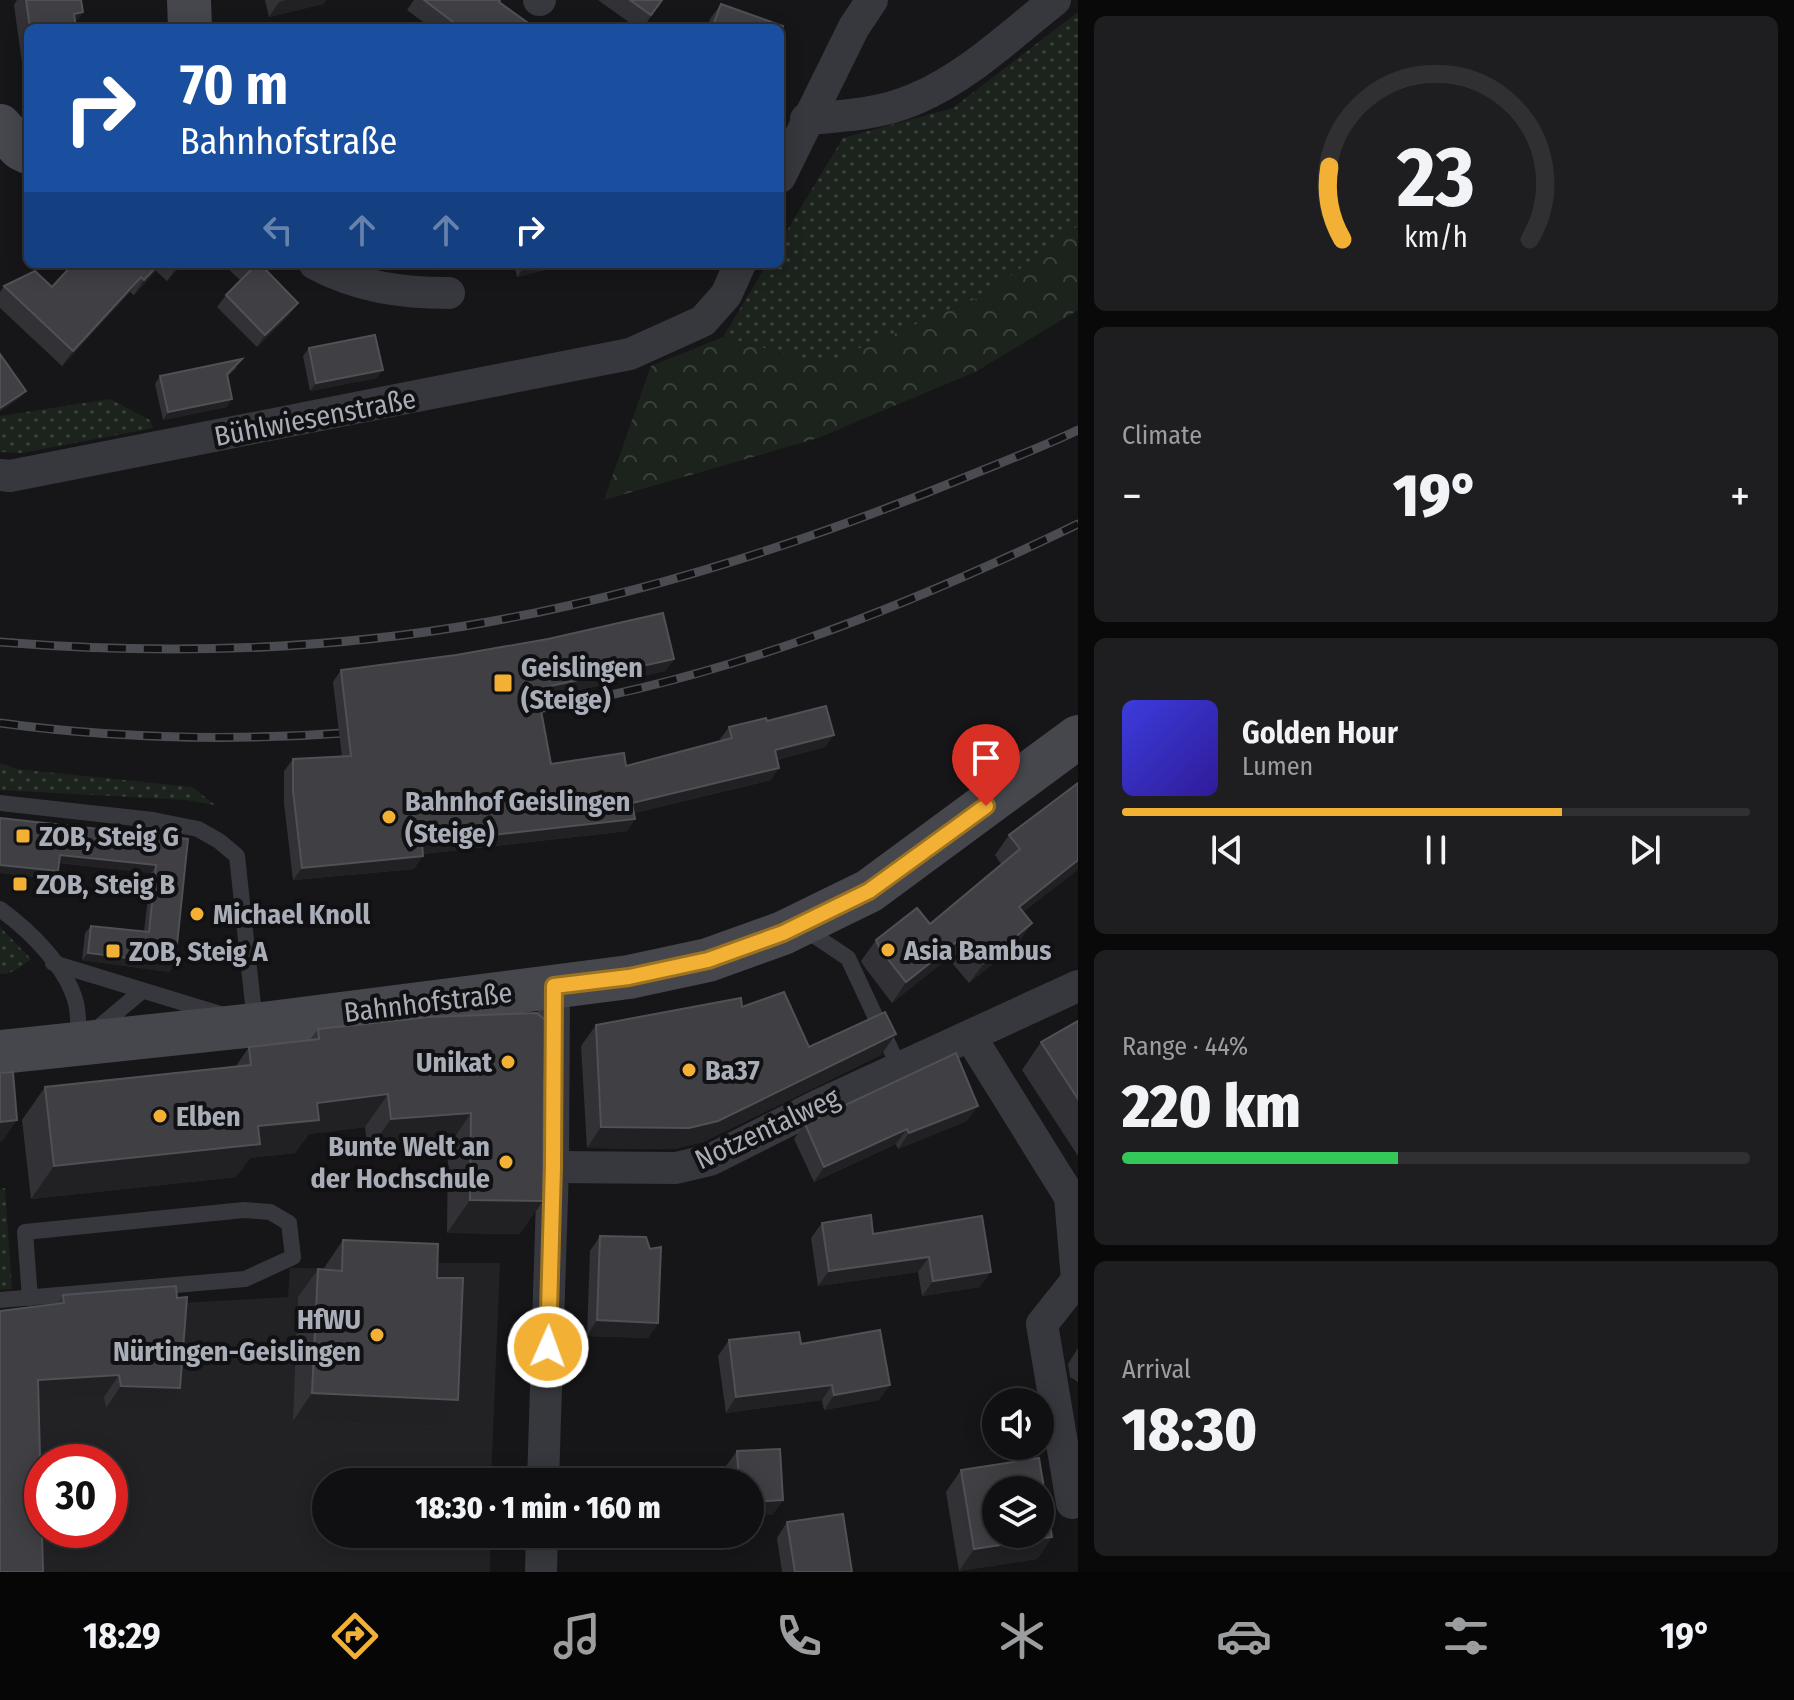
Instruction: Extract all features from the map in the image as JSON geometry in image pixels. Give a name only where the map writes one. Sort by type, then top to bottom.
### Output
[{"type":"street","points":[[189,0],[190,24]]},
{"type":"street","points":[[784,168],[854,27],[872,0]]},
{"type":"street","points":[[806,119],[865,114],[914,100],[961,73],[1055,0]]},
{"type":"street","points":[[0,126],[24,150]]},
{"type":"street","points":[[322,268],[339,277],[375,287],[414,293],[449,293]]},
{"type":"street","name":"Bühlwiesenstraße","points":[[0,475],[10,476],[173,446],[630,354],[703,321],[726,295],[738,268]]},
{"type":"street","name":"Bahnhofstraße","points":[[0,1052],[256,1025],[629,977],[708,960],[800,926],[869,891],[1078,737]]},
{"type":"street","points":[[543,1468],[553,1167],[554,986]]},
{"type":"street","name":"Notzentalweg","points":[[553,1167],[663,1169],[710,1160],[899,1067],[1078,986]]},
{"type":"street","points":[[970,1036],[1070,1197],[1077,1280],[1042,1324],[1072,1503]]},
{"type":"street","points":[[541,1572],[542,1548]]},
{"type":"lane","points":[[0,803],[153,820],[198,829],[237,856],[256,1025],[53,963]]},
{"type":"lane","points":[[0,909],[14,919],[66,981],[76,1003],[80,1044]]},
{"type":"lane","points":[[800,926],[848,958],[899,1067]]},
{"type":"lane","points":[[80,1044],[142,991]]},
{"type":"lane","points":[[0,1300],[30,1298],[245,1279],[293,1257],[289,1223],[270,1212],[244,1210],[25,1232],[30,1298]]},
{"type":"shaded area","points":[[398,1263],[500,1263],[492,1468],[312,1468],[312,1548],[490,1548],[490,1572],[0,1572],[0,1313],[288,1297],[290,1268],[397,1269]]},
{"type":"green space","points":[[1078,12],[1078,226],[985,295],[823,364],[723,337],[765,268],[784,268],[784,235],[843,138],[953,108]]},
{"type":"green space","points":[[1078,226],[1078,310],[977,371],[818,438],[604,500],[651,366],[723,337],[823,364],[985,295]]},
{"type":"green space","points":[[110,399],[150,420],[153,428],[22,453],[0,452],[0,416]]},
{"type":"green space","points":[[0,763],[17,769],[192,787],[215,805],[186,800],[0,790]]},
{"type":"green space","points":[[0,927],[31,959],[4,974],[0,974]]},
{"type":"green space","points":[[5,1188],[12,1289],[0,1290],[0,1189]]},
{"type":"building","points":[[26,0],[81,0],[83,12],[74,14],[75,24],[29,24]]},
{"type":"building","points":[[424,0],[500,0],[529,24],[456,24]]},
{"type":"building","points":[[630,0],[662,0],[651,15]]},
{"type":"building","points":[[721,4],[777,24],[714,24]]},
{"type":"building","points":[[69,268],[155,268],[144,280],[141,277],[73,351],[4,286],[35,271],[52,287]]},
{"type":"building","points":[[249,268],[264,268],[298,303],[265,335],[226,295],[251,270]]},
{"type":"building","points":[[375,335],[383,370],[316,383],[309,348]]},
{"type":"building","points":[[0,354],[26,391],[0,408]]},
{"type":"building","points":[[242,359],[227,374],[232,399],[168,412],[160,376]]},
{"type":"building","points":[[663,613],[674,659],[537,689],[551,764],[624,753],[626,766],[732,738],[729,727],[826,706],[834,735],[775,750],[779,768],[632,803],[635,819],[422,843],[423,856],[302,868],[293,791],[293,759],[351,756],[341,670],[548,639]]},
{"type":"building","points":[[1078,783],[1078,860],[1019,907],[1032,923],[984,963],[963,937],[906,982],[876,940],[917,908],[930,924],[1020,849],[1009,835]]},
{"type":"building","points":[[0,818],[188,839],[175,964],[88,953],[91,926],[149,932],[156,865],[60,855],[58,871],[0,865]]},
{"type":"building","name":"Ba37","points":[[784,992],[809,1047],[885,1012],[896,1034],[718,1121],[689,1128],[601,1127],[596,1025],[741,998],[742,1007]]},
{"type":"building","points":[[537,1013],[550,1024],[544,1080],[543,1201],[470,1200],[471,1113],[391,1119],[388,1094],[317,1103],[319,1120],[258,1126],[260,1144],[54,1166],[45,1087],[251,1065],[249,1047],[319,1039],[318,1029],[429,1017]]},
{"type":"building","points":[[1078,1021],[1078,1099],[1041,1042]]},
{"type":"building","points":[[956,1053],[978,1106],[909,1133],[907,1129],[824,1167],[805,1124]]},
{"type":"building","points":[[13,1072],[17,1120],[0,1122],[0,1073]]},
{"type":"building","points":[[871,1215],[873,1234],[982,1216],[991,1272],[933,1281],[929,1257],[829,1271],[822,1223]]},
{"type":"building","points":[[600,1236],[646,1237],[650,1249],[661,1247],[658,1323],[597,1320]]},
{"type":"building","points":[[343,1240],[438,1244],[437,1278],[463,1278],[458,1400],[312,1393],[318,1269],[342,1271]]},
{"type":"building","points":[[176,1286],[177,1298],[187,1297],[180,1388],[121,1386],[119,1375],[38,1380],[40,1444],[24,1444],[24,1548],[42,1548],[43,1572],[0,1572],[0,1311],[64,1303],[63,1295]]},
{"type":"building","points":[[880,1330],[890,1385],[834,1395],[832,1385],[736,1397],[729,1340],[799,1332],[801,1344]]},
{"type":"building","points":[[780,1449],[783,1500],[764,1501],[764,1468],[738,1468],[737,1451]]},
{"type":"building","points":[[1039,1460],[1042,1476],[982,1476],[982,1548],[974,1549],[961,1470]]},
{"type":"building","points":[[843,1514],[852,1572],[795,1572],[787,1522]]},
{"type":"railway","points":[[0,642],[122,648],[244,648],[367,639],[488,622],[608,596],[787,544],[904,502],[1078,430]]},
{"type":"railway","points":[[518,712],[663,682],[805,639],[943,586],[1078,524]]},
{"type":"railway","points":[[0,723],[180,737],[270,737],[359,732]]},
{"type":"place","name":"Geislingen (Steige)","points":[[503,683]]},
{"type":"place","name":"Bahnhof Geislingen (Steige)","points":[[389,817]]},
{"type":"place","name":"ZOB, Steig G","points":[[23,836]]},
{"type":"place","name":"ZOB, Steig B","points":[[20,884]]},
{"type":"place","name":"Michael Knoll","points":[[197,914]]},
{"type":"place","name":"Asia Bambus","points":[[888,950]]},
{"type":"place","name":"ZOB, Steig A","points":[[113,951]]},
{"type":"place","name":"Unikat","points":[[508,1062]]},
{"type":"place","name":"Ba37","points":[[689,1070]]},
{"type":"place","name":"Elben","points":[[160,1116]]},
{"type":"place","name":"Bunte Welt an der Hochschule","points":[[506,1162]]},
{"type":"place","name":"HfWU Nürtingen-Geislingen","points":[[377,1335]]},
{"type":"route","points":[[548,1347],[554,986],[629,977],[708,960],[783,933],[869,891],[986,806]]}]
